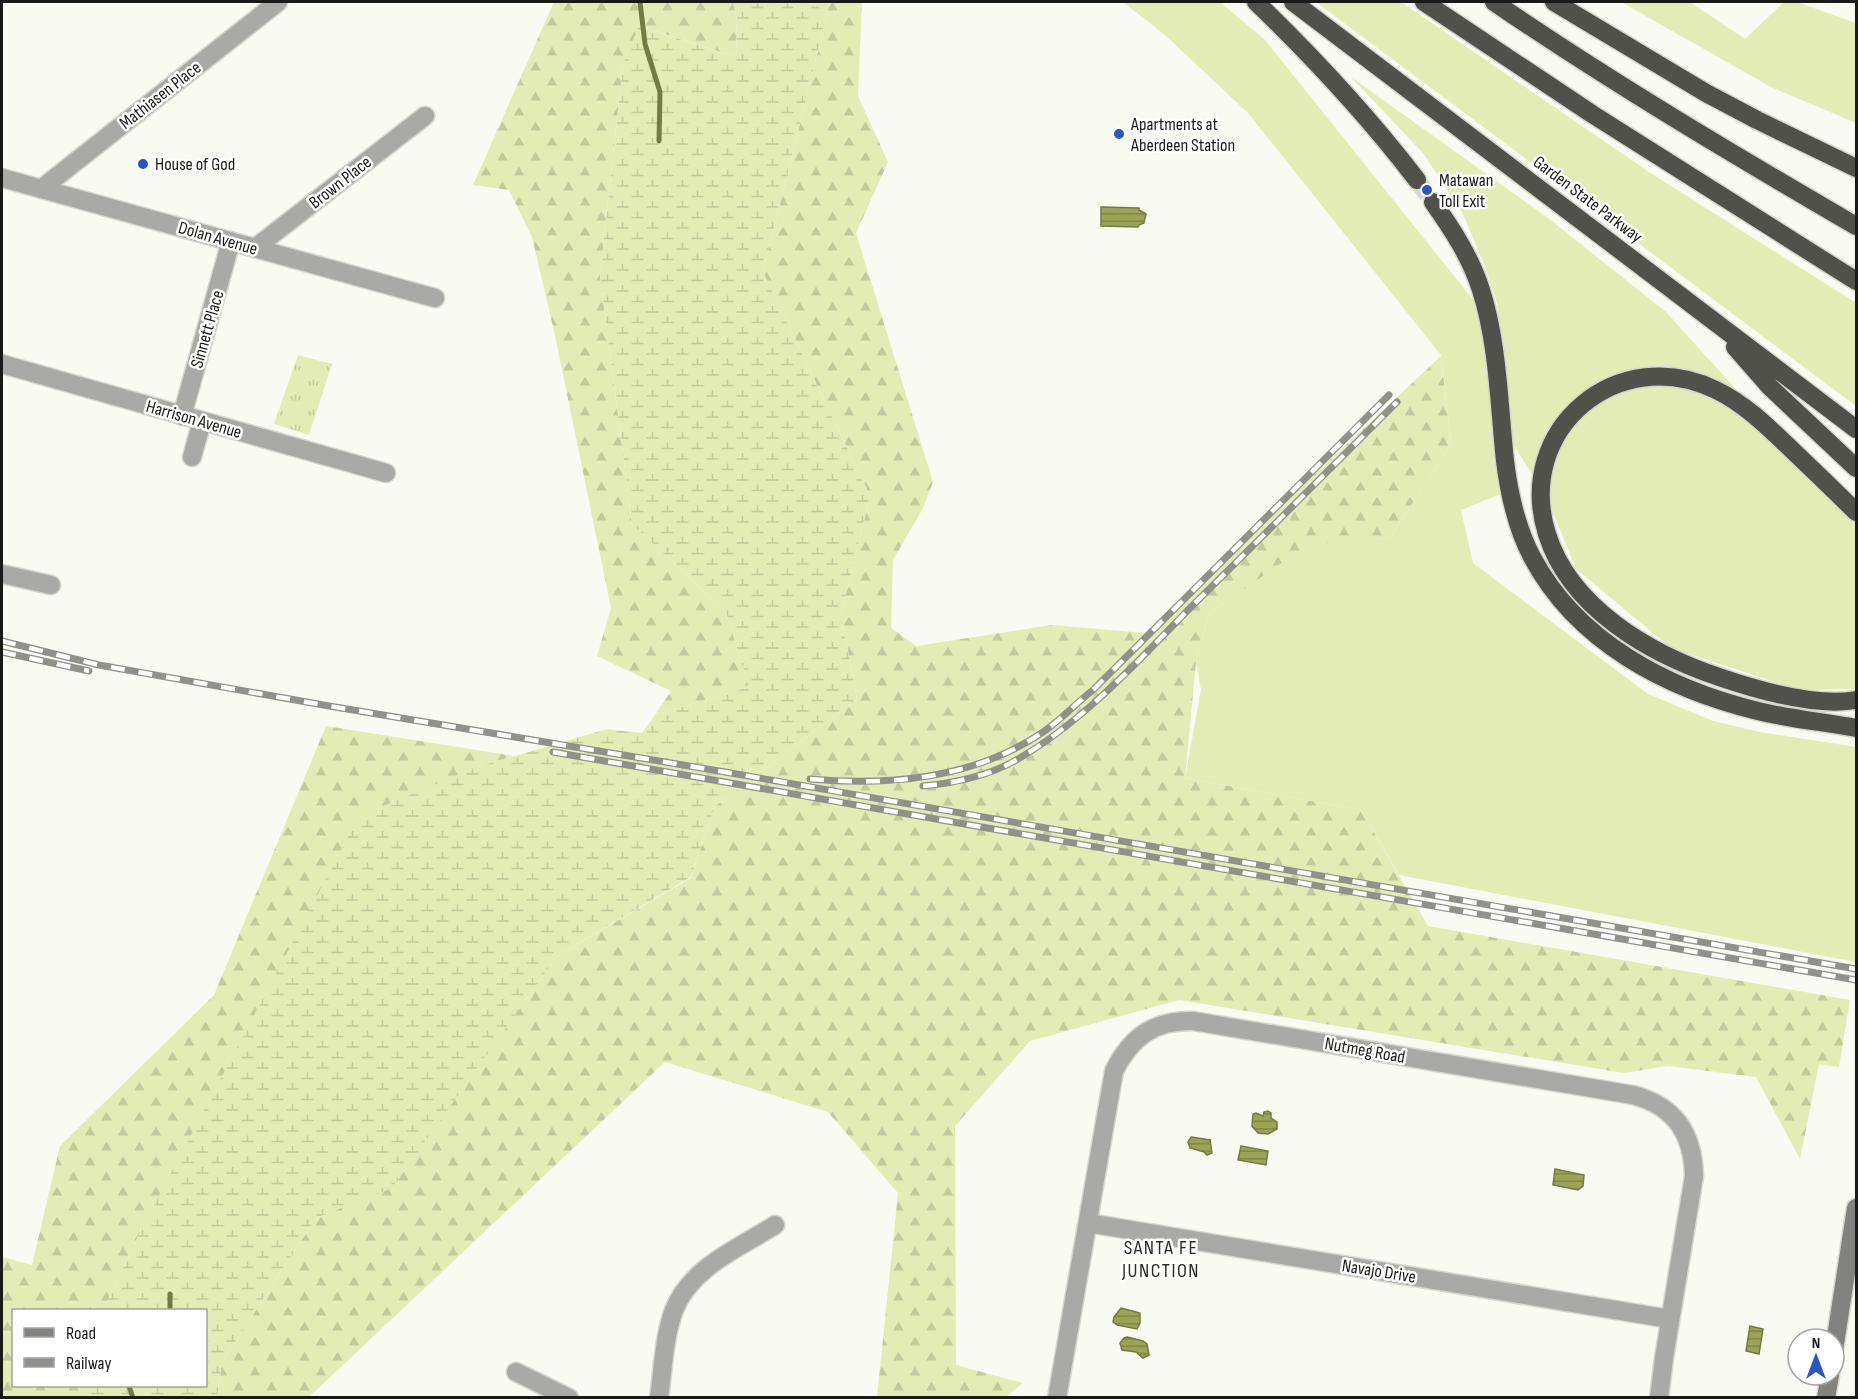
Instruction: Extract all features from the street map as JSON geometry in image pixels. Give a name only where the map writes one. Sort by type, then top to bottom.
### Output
[{"type":"highway","points":[[1256,2],[1332,78],[1417,180]]},
{"type":"highway","name":"Garden State Parkway","points":[[1293,2],[1857,429]]},
{"type":"highway","points":[[1424,2],[1592,114],[1857,281]]},
{"type":"highway","points":[[1494,2],[1721,146],[1857,226]]},
{"type":"highway","points":[[1554,2],[1706,93],[1857,168]]},
{"type":"highway","points":[[1433,202],[1475,272],[1481,288],[1489,322],[1514,510],[1531,556],[1560,598],[1578,620],[1611,647],[1646,668],[1688,688],[1758,711],[1857,728]]},
{"type":"highway","points":[[1710,318],[1770,387],[1857,468]]},
{"type":"highway","points":[[1857,512],[1749,411],[1715,390],[1671,376],[1632,378],[1594,395],[1580,406],[1557,435],[1543,467],[1540,485],[1540,503],[1545,528],[1562,567],[1587,599],[1603,614],[1640,641],[1682,663],[1732,682],[1809,699],[1857,700]]},
{"type":"main road","points":[[1838,1327],[1857,1208]]},
{"type":"street","name":"Mathiasen Place","points":[[41,189],[279,2]]},
{"type":"street","name":"Brown Place","points":[[255,248],[425,116]]},
{"type":"street","name":"Dolan Avenue","points":[[2,178],[435,298]]},
{"type":"street","name":"Sinnett Place","points":[[182,416],[231,241]]},
{"type":"street","name":"Harrison Avenue","points":[[2,364],[386,473]]},
{"type":"street","points":[[192,457],[202,422]]},
{"type":"street","points":[[2,574],[51,585]]},
{"type":"street","name":"Nutmeg Road","points":[[1058,1398],[1112,1079],[1122,1055],[1133,1041],[1147,1031],[1164,1024],[1193,1021],[1633,1095],[1662,1107],[1680,1126],[1689,1142],[1694,1176],[1659,1398]]},
{"type":"street","name":"Navajo Drive","points":[[1088,1223],[1670,1319]]},
{"type":"street","points":[[659,1398],[669,1326],[684,1291],[702,1271],[775,1225]]},
{"type":"street","points":[[516,1372],[569,1398]]},
{"type":"green space","points":[[554,2],[733,2],[737,20],[736,57],[640,26],[623,64],[600,275],[632,524],[726,612],[749,687],[655,715],[671,691],[597,656],[611,608],[554,331],[532,237],[509,190],[473,185]]},
{"type":"green space","points":[[733,2],[807,2],[828,11],[763,272],[870,496],[841,615],[857,699],[714,807],[691,877],[557,956],[392,1188],[316,1218],[222,1362],[217,1397],[85,1397],[85,1387],[207,1387],[207,1309],[103,1309],[142,1228],[359,816],[477,767],[607,729],[642,733],[655,715],[749,687],[726,612],[632,524],[600,275],[623,64],[639,26],[736,57],[737,20]]},
{"type":"green space","points":[[807,2],[862,2],[858,96],[888,162],[856,233],[933,482],[922,510],[893,560],[891,628],[916,646],[1051,625],[1145,633],[1441,356],[1451,444],[1390,538],[1309,544],[1209,613],[1196,662],[1185,778],[1361,810],[1428,926],[1850,1000],[1839,1067],[1819,1064],[1800,1159],[1756,1077],[1668,1066],[1624,1073],[1179,1000],[1030,1041],[955,1126],[956,1365],[1023,1383],[1006,1397],[877,1397],[898,1193],[828,1112],[665,1062],[309,1397],[217,1398],[222,1362],[316,1218],[392,1187],[557,956],[691,878],[714,807],[857,699],[841,615],[870,496],[763,272],[828,11]]},
{"type":"green space","points":[[1123,2],[1220,2],[1265,40],[1483,312],[1508,491],[1461,510],[1473,563],[1648,694],[1713,721],[1760,732],[1856,747],[1856,962],[1399,875],[1361,810],[1185,778],[1201,690],[1196,662],[1209,613],[1309,543],[1390,538],[1451,444],[1441,355],[1248,113],[1165,35]]},
{"type":"green space","points":[[1316,2],[1401,2],[1649,172],[1856,303],[1856,406]]},
{"type":"green space","points":[[1621,2],[1690,2],[1745,39],[1784,2],[1797,2],[1856,23],[1856,123],[1771,87]]},
{"type":"green space","points":[[1351,77],[1548,218],[1666,312],[1856,522],[1856,689],[1799,690],[1671,648],[1576,569],[1548,500],[1513,444],[1497,303],[1463,214],[1423,153]]},
{"type":"green space","points":[[298,355],[332,364],[309,435],[274,424]]},
{"type":"green space","points":[[326,726],[514,756],[477,767],[142,1228],[103,1309],[12,1309],[12,1387],[85,1387],[85,1397],[2,1397],[2,1257],[32,1265],[60,1146],[214,995]]},
{"type":"shaded area","points":[[1101,207],[1139,208],[1146,214],[1144,223],[1138,227],[1101,226]]},
{"type":"shaded area","points":[[1264,1112],[1271,1113],[1271,1118],[1277,1122],[1277,1129],[1268,1134],[1258,1133],[1252,1126],[1253,1114],[1263,1116]]},
{"type":"shaded area","points":[[1191,1137],[1210,1140],[1212,1153],[1207,1155],[1190,1148],[1188,1142]]},
{"type":"shaded area","points":[[1241,1146],[1268,1151],[1266,1165],[1238,1160]]},
{"type":"shaded area","points":[[1555,1169],[1584,1175],[1583,1186],[1578,1190],[1553,1185]]},
{"type":"shaded area","points":[[1121,1308],[1140,1313],[1140,1323],[1137,1329],[1113,1322]]},
{"type":"shaded area","points":[[1750,1326],[1763,1329],[1759,1354],[1746,1351]]},
{"type":"shaded area","points":[[1127,1337],[1147,1344],[1149,1355],[1143,1358],[1136,1352],[1122,1350],[1120,1343]]},
{"type":"waterway","points":[[640,2],[645,44],[660,92],[659,141]]},
{"type":"waterway","points":[[170,1294],[170,1309]]},
{"type":"waterway","points":[[129,1387],[133,1398]]},
{"type":"tunnel","points":[[1417,180],[1433,202]]},
{"type":"railway","points":[[810,779],[870,781],[929,776],[986,761],[1040,734],[1093,690],[1389,395]]},
{"type":"railway","points":[[923,786],[959,781],[995,770],[1018,759],[1066,727],[1130,669],[1397,402]]},
{"type":"railway","points":[[2,641],[99,665],[329,706],[725,772],[1856,969]]},
{"type":"railway","points":[[2,652],[89,671]]},
{"type":"railway","points":[[553,752],[1856,980]]},
{"type":"place","name":"Apartments at Aberdeen Station","points":[[1119,134]]},
{"type":"place","name":"House of God","points":[[143,164]]},
{"type":"place","name":"Matawan Toll Exit","points":[[1427,190]]},
{"type":"district","name":"SANTA FE JUNCTION","points":[[1161,1258]]}]
